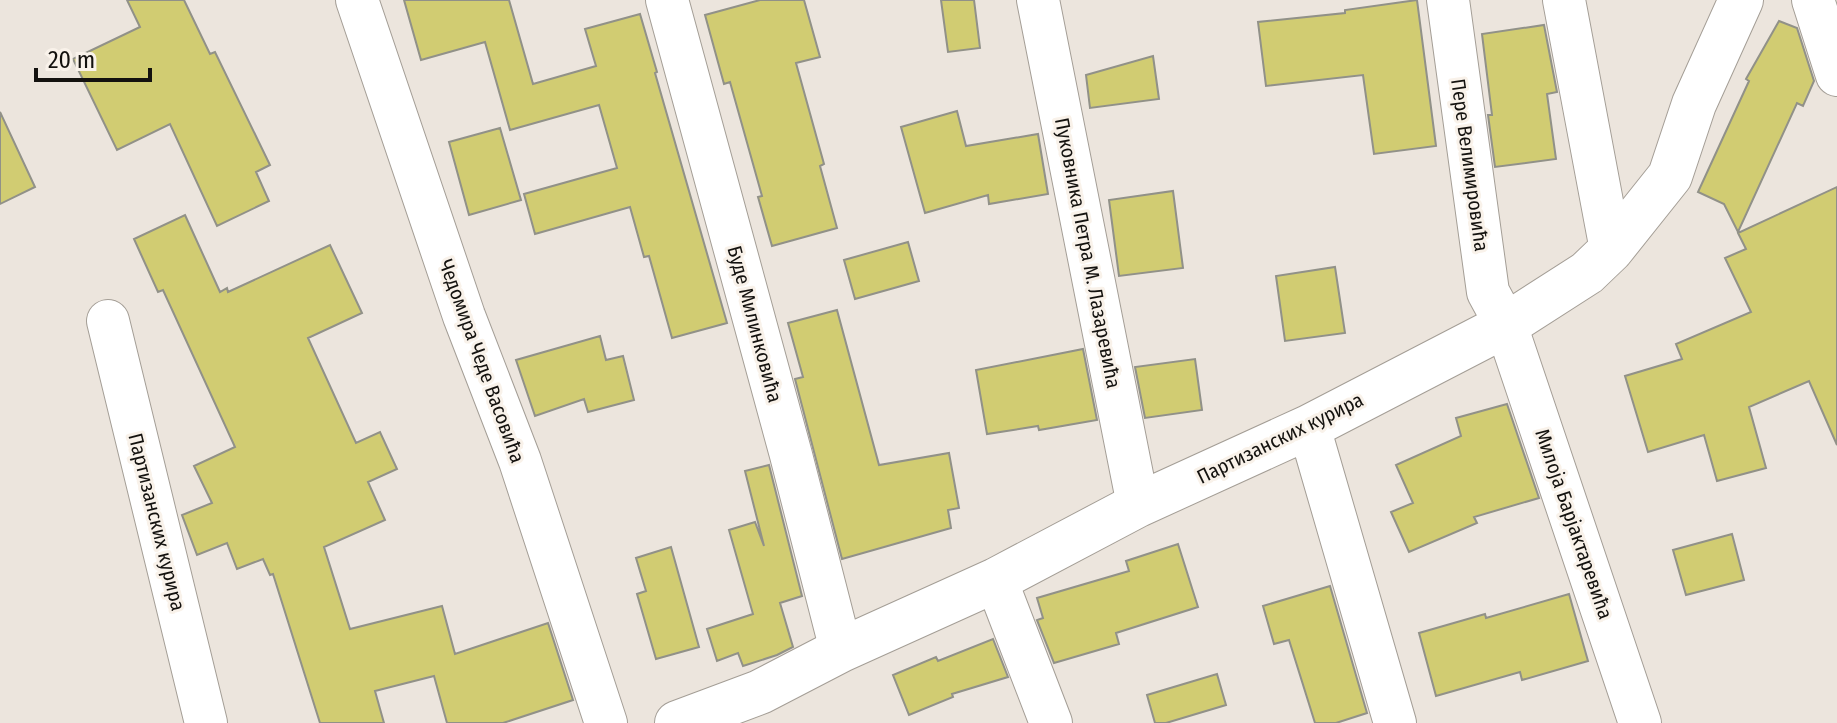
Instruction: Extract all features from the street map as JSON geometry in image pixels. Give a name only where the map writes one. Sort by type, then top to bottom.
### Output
[{"type":"street","name":"Чедомира Чеде Васовића","points":[[357,0],[464,316],[520,461],[606,723]]},
{"type":"street","name":"Буде Милинковића","points":[[667,0],[841,650]]},
{"type":"street","name":"Пуковника Петра М. Лазаревића","points":[[1038,0],[1138,505]]},
{"type":"street","name":"Пере Велимировића","points":[[1448,0],[1488,292],[1506,325]]},
{"type":"street","points":[[1564,0],[1611,250]]},
{"type":"street","name":"Партизанских курира","points":[[677,723],[760,692],[841,650],[996,580],[1138,505],[1309,427],[1506,325],[1587,273],[1611,250],[1670,176],[1694,104],[1741,0]]},
{"type":"street","points":[[1813,0],[1834,58]]},
{"type":"street","name":"Партизанских курира","points":[[108,321],[206,723]]},
{"type":"street","name":"Милоја Барјактаревића","points":[[1506,325],[1640,723]]},
{"type":"street","points":[[1309,427],[1395,723]]},
{"type":"street","points":[[996,580],[1051,723]]},
{"type":"building","points":[[127,0],[184,0],[210,54],[215,52],[270,165],[256,172],[269,201],[217,226],[170,124],[117,150],[73,59],[140,27]]},
{"type":"building","points":[[404,0],[509,0],[533,84],[596,66],[585,29],[640,14],[727,323],[672,338],[649,256],[644,257],[630,207],[535,234],[524,194],[617,168],[599,105],[510,130],[485,42],[421,60]]},
{"type":"building","points":[[760,0],[804,0],[820,57],[796,63],[824,164],[820,166],[837,228],[772,246],[758,197],[762,196],[730,82],[724,84],[705,15]]},
{"type":"building","points":[[941,0],[974,0],[980,48],[948,52]]},
{"type":"building","points":[[1417,0],[1436,146],[1374,154],[1363,75],[1266,86],[1258,22],[1345,13],[1345,10]]},
{"type":"building","points":[[1779,21],[1797,28],[1814,81],[1803,106],[1797,103],[1738,232],[1724,204],[1698,192],[1749,81],[1746,79]]},
{"type":"building","points":[[1544,25],[1557,92],[1547,94],[1556,159],[1495,167],[1482,34]]},
{"type":"building","points":[[1153,56],[1159,99],[1090,108],[1086,75]]},
{"type":"building","points":[[957,111],[966,146],[1038,134],[1048,194],[989,204],[988,195],[925,213],[901,127]]},
{"type":"building","points":[[0,112],[35,187],[0,204]]},
{"type":"building","points":[[500,128],[521,200],[469,215],[449,142]]},
{"type":"building","points":[[1837,187],[1837,445],[1809,381],[1749,407],[1766,468],[1717,481],[1704,435],[1648,452],[1625,376],[1682,359],[1676,344],[1751,312],[1725,258],[1746,249],[1738,233]]},
{"type":"building","points":[[1173,191],[1183,268],[1119,276],[1109,200]]},
{"type":"building","points":[[185,215],[220,292],[227,288],[228,292],[330,245],[362,313],[308,338],[356,443],[380,432],[397,469],[368,482],[385,520],[324,547],[350,629],[442,606],[455,654],[548,623],[573,700],[503,723],[447,723],[434,676],[375,691],[384,723],[320,723],[273,574],[270,575],[263,559],[237,569],[227,543],[197,555],[182,515],[212,503],[194,466],[235,447],[163,290],[158,292],[134,239]]},
{"type":"building","points":[[908,242],[919,281],[855,299],[844,260]]},
{"type":"building","points":[[1335,267],[1345,333],[1285,341],[1276,276]]},
{"type":"building","points":[[837,310],[879,465],[949,453],[959,508],[948,510],[951,528],[842,559],[795,379],[803,377],[788,323]]},
{"type":"building","points":[[600,336],[606,360],[623,356],[634,400],[588,412],[584,399],[535,416],[516,360]]},
{"type":"building","points":[[1083,349],[1097,420],[1039,430],[1038,426],[987,434],[976,370]]},
{"type":"building","points":[[1195,359],[1202,410],[1145,418],[1135,367]]},
{"type":"building","points":[[1507,404],[1539,498],[1474,517],[1477,523],[1409,552],[1391,512],[1413,503],[1396,465],[1461,436],[1456,418]]},
{"type":"building","points":[[769,465],[802,596],[780,603],[793,647],[743,666],[738,653],[717,661],[707,629],[753,614],[729,530],[755,522],[764,546],[745,471]]},
{"type":"building","points":[[1732,534],[1744,580],[1686,595],[1673,550]]},
{"type":"building","points":[[1178,544],[1198,607],[1116,633],[1119,644],[1054,663],[1037,620],[1043,618],[1037,598],[1129,571],[1126,561]]},
{"type":"building","points":[[671,547],[699,647],[656,659],[637,594],[646,591],[636,558]]},
{"type":"building","points":[[1330,586],[1367,713],[1336,723],[1315,723],[1289,640],[1274,644],[1263,606]]},
{"type":"building","points":[[1569,594],[1588,661],[1522,680],[1520,672],[1436,696],[1419,633]]},
{"type":"building","points":[[993,639],[1008,677],[952,694],[953,697],[909,715],[893,675]]},
{"type":"building","points":[[1217,674],[1226,705],[1166,723],[1155,723],[1147,695]]}]
